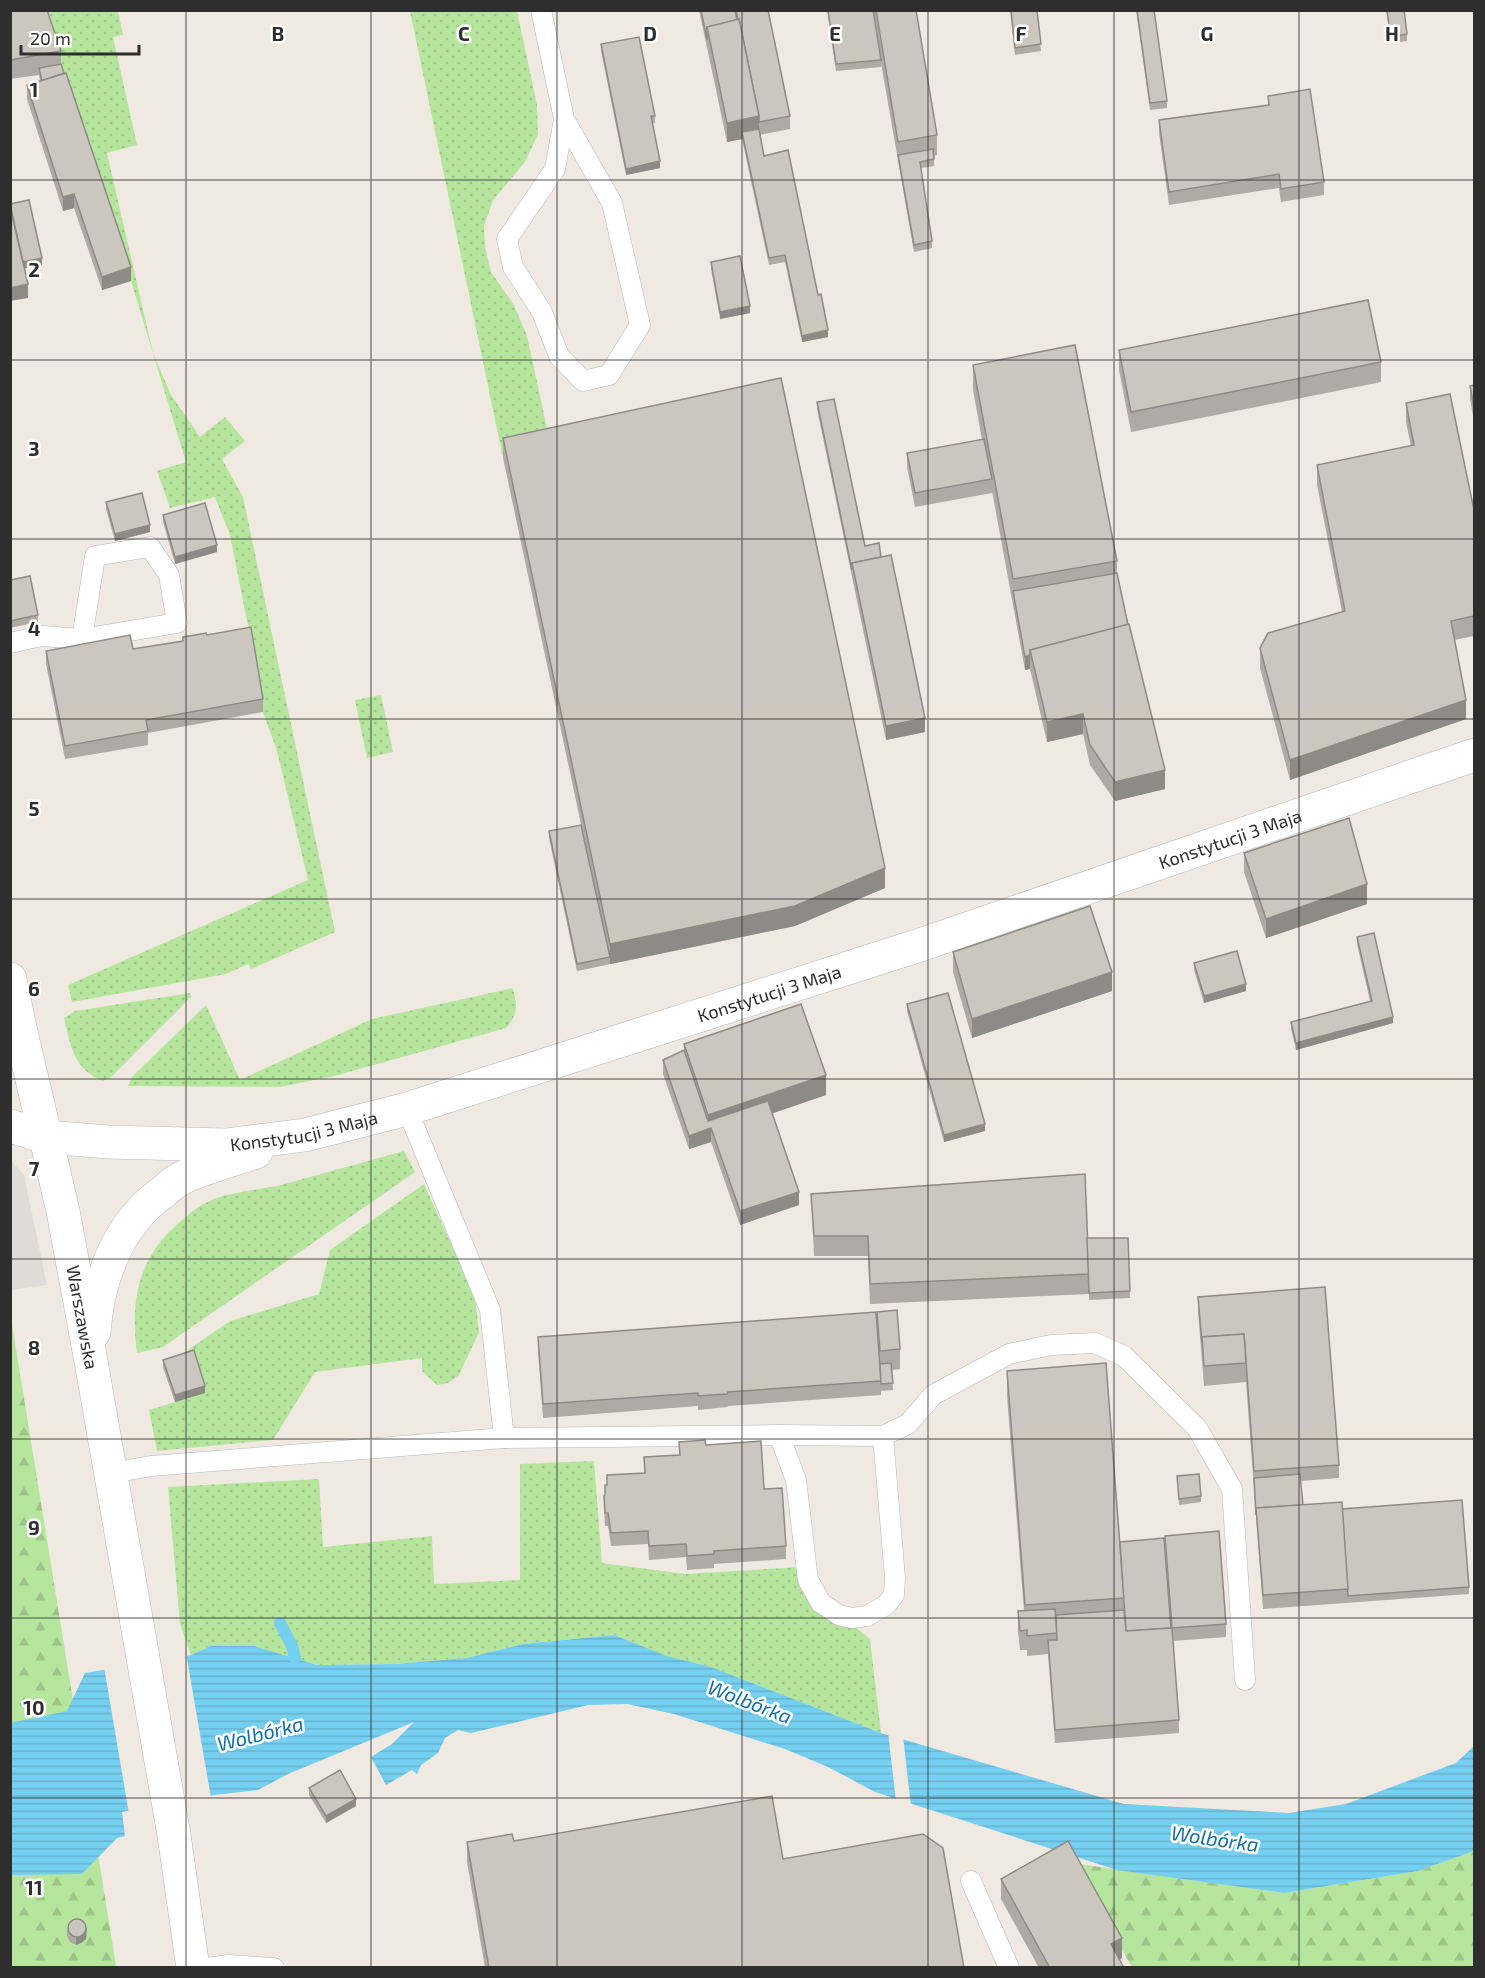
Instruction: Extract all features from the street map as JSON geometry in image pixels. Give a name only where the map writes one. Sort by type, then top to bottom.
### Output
[{"type":"street","name":"Konstytucji 3 Maja","points":[[10,1126],[46,1137],[109,1142],[226,1144],[305,1135],[406,1109],[920,945],[1474,754]]},
{"type":"street","name":"Warszawska","points":[[10,979],[63,1211],[112,1473],[174,1835],[193,1968]]},
{"type":"street","points":[[92,1367],[96,1310],[105,1271],[118,1242],[136,1217],[154,1198],[181,1178],[305,1135]]},
{"type":"lane","points":[[541,10],[564,119],[612,203],[640,325],[609,375],[583,381],[559,356],[542,312],[513,267],[507,239],[555,169],[564,119]]},
{"type":"lane","points":[[10,643],[41,636],[82,639],[177,623],[169,575],[150,548],[95,556],[82,639]]},
{"type":"lane","points":[[406,1109],[490,1310],[504,1438]]},
{"type":"lane","points":[[112,1473],[151,1466],[504,1438],[883,1436],[908,1424],[933,1395],[1009,1354],[1051,1346],[1095,1343],[1124,1356],[1197,1428],[1232,1489],[1245,1680]]},
{"type":"lane","points":[[779,1435],[796,1480],[808,1580],[821,1603],[839,1615],[852,1618],[867,1616],[886,1605],[894,1595],[895,1578],[883,1436]]},
{"type":"lane","points":[[971,1881],[1009,1968]]},
{"type":"lane","points":[[207,1968],[229,1965],[274,1968]]},
{"type":"green space","points":[[40,11],[118,11],[123,35],[113,37],[137,145],[107,153],[153,353],[171,395],[200,437],[225,417],[245,441],[222,459],[243,497],[335,932],[251,969],[248,964],[226,974],[72,1002],[68,985],[308,880],[277,751],[263,712],[230,535],[215,497],[170,508],[157,471],[186,462],[131,281]]},
{"type":"green space","points":[[410,11],[517,11],[537,105],[538,134],[525,162],[493,200],[484,226],[485,247],[491,272],[514,305],[527,336],[551,447],[503,458]]},
{"type":"green space","points":[[381,695],[393,752],[367,758],[355,700]]},
{"type":"green space","points":[[513,988],[516,1009],[506,1028],[338,1075],[280,1087],[128,1086],[133,1076],[206,1005],[240,1080],[372,1019]]},
{"type":"green space","points":[[190,993],[191,997],[111,1077],[103,1081],[93,1076],[79,1063],[71,1047],[64,1018],[75,1011]]},
{"type":"green space","points":[[404,1151],[415,1172],[163,1347],[137,1353],[136,1298],[146,1265],[166,1236],[192,1212],[222,1196],[281,1185]]},
{"type":"green space","points":[[424,1184],[475,1297],[479,1332],[459,1375],[448,1383],[437,1385],[422,1371],[422,1358],[315,1372],[273,1440],[157,1451],[149,1410],[175,1402],[163,1367],[230,1321],[319,1294],[330,1250]]},
{"type":"green space","points":[[10,1312],[116,1965],[112,1967],[11,1967]]},
{"type":"green space","points":[[594,1461],[602,1563],[685,1574],[799,1567],[853,1625],[870,1639],[881,1733],[711,1667],[667,1656],[614,1635],[523,1644],[466,1658],[395,1664],[317,1665],[254,1646],[211,1646],[191,1655],[180,1624],[168,1487],[319,1479],[323,1547],[432,1536],[434,1584],[520,1580],[520,1464]]},
{"type":"green space","points":[[1474,1851],[1474,1967],[1132,1967],[1071,1863],[1284,1893],[1418,1871]]},
{"type":"shaded area","points":[[10,1160],[24,1175],[47,1285],[11,1290]]},
{"type":"water","name":"Wolbórka","points":[[614,1635],[667,1656],[711,1667],[881,1733],[1124,1804],[1289,1813],[1346,1804],[1456,1763],[1474,1746],[1474,1851],[1418,1871],[1284,1893],[1117,1870],[875,1792],[828,1767],[785,1749],[674,1714],[627,1704],[588,1705],[471,1733],[458,1730],[445,1738],[438,1753],[421,1765],[417,1774],[412,1770],[386,1785],[371,1757],[392,1744],[414,1722],[288,1774],[258,1790],[214,1795],[122,1812],[125,1836],[117,1838],[82,1874],[11,1875],[10,1723],[67,1711],[85,1673],[191,1655],[211,1646],[254,1646],[317,1665],[395,1664],[466,1658],[523,1644]]},
{"type":"pier","points":[[186,1653],[211,1798],[129,1814],[104,1667]]},
{"type":"pier","points":[[888,1732],[903,1736],[911,1807],[896,1802]]},
{"type":"building","points":[[10,10],[47,10],[61,51],[10,60]]},
{"type":"building","points":[[701,10],[735,10],[737,20],[707,27],[707,40]]},
{"type":"building","points":[[736,10],[768,10],[790,116],[759,122]]},
{"type":"building","points":[[828,10],[873,10],[881,60],[836,64]]},
{"type":"building","points":[[876,10],[916,10],[937,135],[898,142]]},
{"type":"building","points":[[1011,10],[1037,10],[1041,44],[1015,48]]},
{"type":"building","points":[[1137,10],[1154,10],[1167,101],[1150,103]]},
{"type":"building","points":[[1387,10],[1404,10],[1407,34],[1391,37]]},
{"type":"building","points":[[739,19],[759,116],[727,123],[707,27]]},
{"type":"building","points":[[639,37],[655,116],[651,116],[660,161],[626,169],[601,44]]},
{"type":"building","points":[[61,64],[64,73],[42,81],[39,68]]},
{"type":"building","points":[[66,73],[131,267],[102,277],[74,194],[63,197],[27,85]]},
{"type":"building","points":[[1310,89],[1324,182],[1281,189],[1279,174],[1169,192],[1159,120],[1269,105],[1268,96]]},
{"type":"building","points":[[759,129],[764,156],[788,150],[818,295],[821,294],[828,330],[802,336],[785,255],[769,258],[742,132]]},
{"type":"building","points":[[933,149],[934,159],[920,162],[932,241],[914,245],[898,155]]},
{"type":"building","points":[[29,200],[42,258],[23,262],[10,204]]},
{"type":"building","points":[[10,207],[28,284],[10,288]]},
{"type":"building","points":[[740,256],[750,306],[720,312],[711,262]]},
{"type":"building","points":[[1368,300],[1381,362],[1131,412],[1119,350]]},
{"type":"building","points":[[1075,345],[1117,561],[1013,579],[973,365]]},
{"type":"building","points":[[781,378],[885,868],[795,906],[610,944],[503,438]]},
{"type":"building","points":[[1474,385],[1474,407],[1470,386]]},
{"type":"building","points":[[1450,394],[1474,510],[1474,616],[1451,621],[1466,700],[1290,760],[1260,648],[1268,633],[1345,611],[1317,465],[1414,445],[1406,403]]},
{"type":"building","points":[[834,399],[865,546],[879,543],[881,557],[852,563],[852,570],[817,402]]},
{"type":"building","points":[[984,439],[992,479],[915,493],[907,453]]},
{"type":"building","points":[[142,493],[150,525],[115,534],[106,502]]},
{"type":"building","points":[[205,503],[217,545],[175,557],[163,515]]},
{"type":"building","points":[[891,555],[925,718],[886,726],[852,563]]},
{"type":"building","points":[[1117,573],[1128,625],[1030,650],[1030,655],[1025,657],[1013,591]]},
{"type":"building","points":[[30,576],[38,615],[10,621],[10,580]]},
{"type":"building","points":[[1129,624],[1165,770],[1115,782],[1090,745],[1083,714],[1047,722],[1030,650]]},
{"type":"building","points":[[251,627],[263,699],[146,720],[148,731],[65,746],[46,651],[130,635],[133,649],[183,641],[183,637]]},
{"type":"building","points":[[1349,818],[1367,884],[1266,919],[1244,853]]},
{"type":"building","points":[[581,825],[610,957],[577,964],[549,831]]},
{"type":"building","points":[[1090,906],[1112,972],[972,1019],[953,952]]},
{"type":"building","points":[[1374,933],[1393,1017],[1296,1043],[1291,1022],[1372,1001],[1357,937]]},
{"type":"building","points":[[1237,951],[1246,984],[1204,996],[1194,963]]},
{"type":"building","points":[[948,993],[985,1124],[944,1135],[907,1004]]},
{"type":"building","points":[[801,1004],[826,1075],[708,1115],[684,1044]]},
{"type":"building","points":[[684,1050],[708,1121],[768,1101],[799,1192],[740,1211],[711,1128],[689,1136],[663,1060]]},
{"type":"building","points":[[1085,1174],[1089,1274],[870,1284],[868,1236],[814,1236],[811,1194]]},
{"type":"building","points":[[1087,1238],[1128,1238],[1130,1291],[1089,1293]]},
{"type":"building","points":[[1325,1287],[1339,1465],[1254,1471],[1244,1334],[1202,1337],[1202,1343],[1198,1297]]},
{"type":"building","points":[[897,1310],[900,1349],[880,1351],[877,1312]]},
{"type":"building","points":[[876,1312],[881,1381],[698,1396],[698,1393],[543,1404],[538,1337]]},
{"type":"building","points":[[1244,1334],[1246,1363],[1204,1366],[1202,1337]]},
{"type":"building","points":[[194,1350],[205,1386],[175,1395],[163,1360]]},
{"type":"building","points":[[891,1363],[893,1383],[881,1384],[880,1364]]},
{"type":"building","points":[[1106,1363],[1124,1598],[1025,1605],[1007,1371]]},
{"type":"building","points":[[705,1440],[706,1445],[761,1441],[764,1489],[782,1488],[786,1546],[714,1551],[714,1554],[687,1556],[686,1544],[649,1546],[648,1531],[611,1533],[608,1513],[605,1513],[604,1496],[607,1475],[645,1473],[644,1457],[680,1455],[679,1442]]},
{"type":"building","points":[[1199,1474],[1201,1496],[1179,1499],[1177,1476]]},
{"type":"building","points":[[1300,1474],[1303,1505],[1256,1508],[1256,1515],[1254,1478]]},
{"type":"building","points":[[1462,1500],[1469,1587],[1348,1596],[1342,1509]]},
{"type":"building","points":[[1342,1502],[1348,1589],[1263,1595],[1256,1508]]},
{"type":"building","points":[[1219,1531],[1226,1624],[1172,1628],[1165,1536]]},
{"type":"building","points":[[1164,1538],[1171,1628],[1126,1631],[1120,1542]]},
{"type":"building","points":[[1055,1609],[1057,1633],[1027,1636],[1027,1630],[1020,1631],[1018,1611]]},
{"type":"building","points":[[1124,1610],[1126,1631],[1172,1628],[1179,1720],[1055,1730],[1048,1640],[1057,1640],[1056,1615]]},
{"type":"building","points":[[340,1770],[356,1799],[326,1816],[309,1788]]},
{"type":"building","points":[[772,1796],[783,1859],[923,1834],[943,1848],[964,1968],[489,1968],[467,1842],[512,1834],[514,1841]]},
{"type":"building","points":[[1068,1841],[1122,1938],[1111,1944],[1124,1968],[1050,1968],[1001,1879]]},
{"type":"building","points":[[73,1919],[81,1919],[86,1924],[84,1935],[73,1937],[68,1932],[68,1924]]},
{"type":"waterway","points":[[280,1623],[292,1646],[295,1658]]}]
